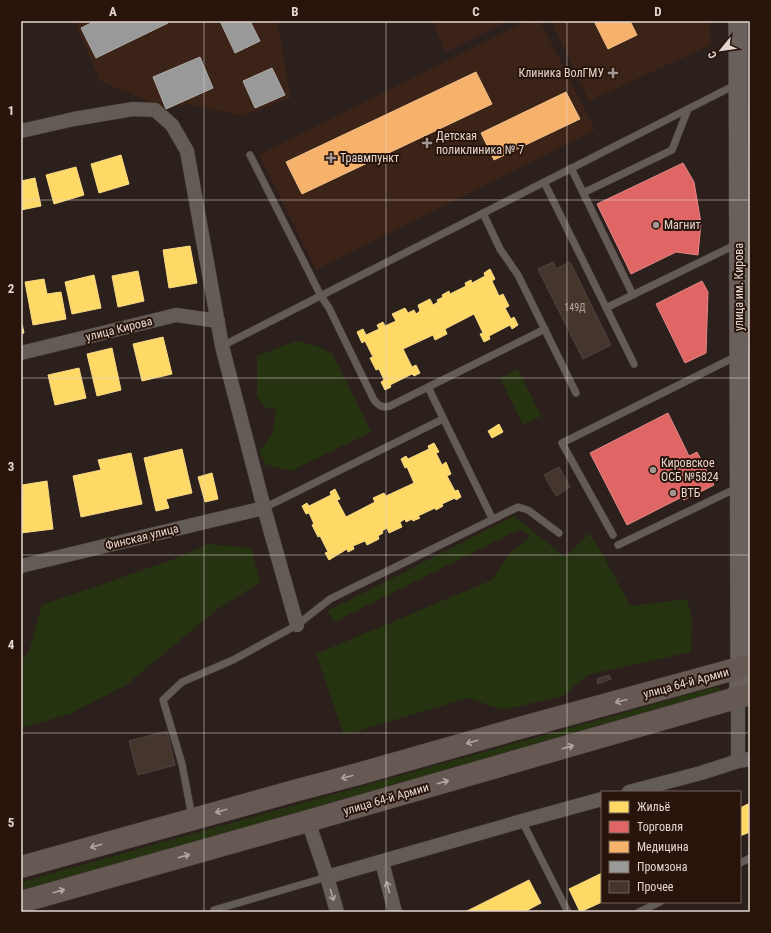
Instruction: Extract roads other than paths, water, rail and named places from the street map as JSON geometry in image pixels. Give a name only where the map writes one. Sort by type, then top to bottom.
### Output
[{"type":"highway","name":"улица 64-й Армии","points":[[21,867],[745,667]]},
{"type":"highway","name":"улица 64-й Армии","points":[[21,902],[744,696]]},
{"type":"main road","name":"улица им. Кирова","points":[[738,21],[740,239],[739,553],[745,667],[744,696]]},
{"type":"street","points":[[21,131],[74,119],[133,109],[155,110],[172,125],[187,151],[222,346],[264,508],[297,625]]},
{"type":"street","name":"улица Кирова","points":[[21,353],[176,315],[218,320]]},
{"type":"street","name":"Финская улица","points":[[21,566],[264,508]]},
{"type":"street","points":[[633,791],[744,760],[744,696]]},
{"type":"street","points":[[328,877],[601,799]]},
{"type":"street","points":[[308,821],[328,877],[337,912]]},
{"type":"street","points":[[382,862],[395,912]]},
{"type":"lane","points":[[222,346],[738,83]]},
{"type":"lane","points":[[583,193],[672,150],[688,108]]},
{"type":"lane","points":[[250,155],[321,296],[329,308],[374,400],[379,406],[384,408],[390,406],[545,329]]},
{"type":"lane","points":[[571,168],[633,295]]},
{"type":"lane","points":[[544,182],[634,364]]},
{"type":"lane","points":[[483,213],[500,249],[518,275],[576,393]]},
{"type":"lane","points":[[606,308],[740,239]]},
{"type":"lane","points":[[613,534],[562,443],[739,355]]},
{"type":"lane","points":[[428,387],[492,518]]},
{"type":"lane","points":[[264,508],[443,419]]},
{"type":"lane","points":[[618,545],[739,487]]},
{"type":"lane","points":[[193,819],[182,764],[163,700],[182,682],[233,660],[297,625],[330,599],[518,506],[559,532]]},
{"type":"lane","points":[[522,821],[568,912]]},
{"type":"lane","points":[[741,862],[750,858]]},
{"type":"lane","points":[[215,912],[214,910],[328,877]]},
{"type":"lane","points":[[639,912],[658,903]]},
{"type":"place","name":"Клиника ВолГМУ","points":[[613,73]]},
{"type":"place","name":"Детская поликлиника № 7","points":[[427,143]]},
{"type":"place","name":"Травмпункт","points":[[331,158]]},
{"type":"place","name":"Магнит","points":[[656,225]]},
{"type":"place","name":"Кировское ОСБ №5824","points":[[653,470]]},
{"type":"place","name":"ВТБ","points":[[673,493]]}]
